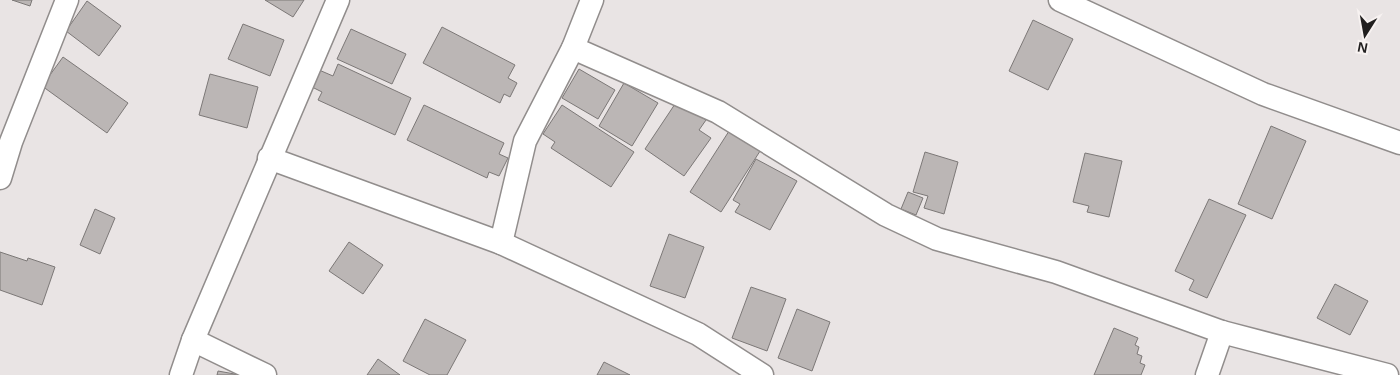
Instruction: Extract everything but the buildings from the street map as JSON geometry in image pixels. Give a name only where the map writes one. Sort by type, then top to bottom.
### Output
[{"type":"street","points":[[0,178],[11,142],[68,0]]},
{"type":"street","points":[[182,375],[193,340],[338,0]]},
{"type":"street","points":[[501,243],[524,141],[573,48],[592,0]]},
{"type":"street","points":[[1060,0],[1262,94],[1400,143]]},
{"type":"street","points":[[573,48],[718,112],[886,215],[937,239],[1056,272],[1222,332],[1387,375]]},
{"type":"street","points":[[269,158],[501,243],[698,334],[762,375]]},
{"type":"street","points":[[1207,375],[1222,332]]},
{"type":"street","points":[[193,340],[266,375]]}]
